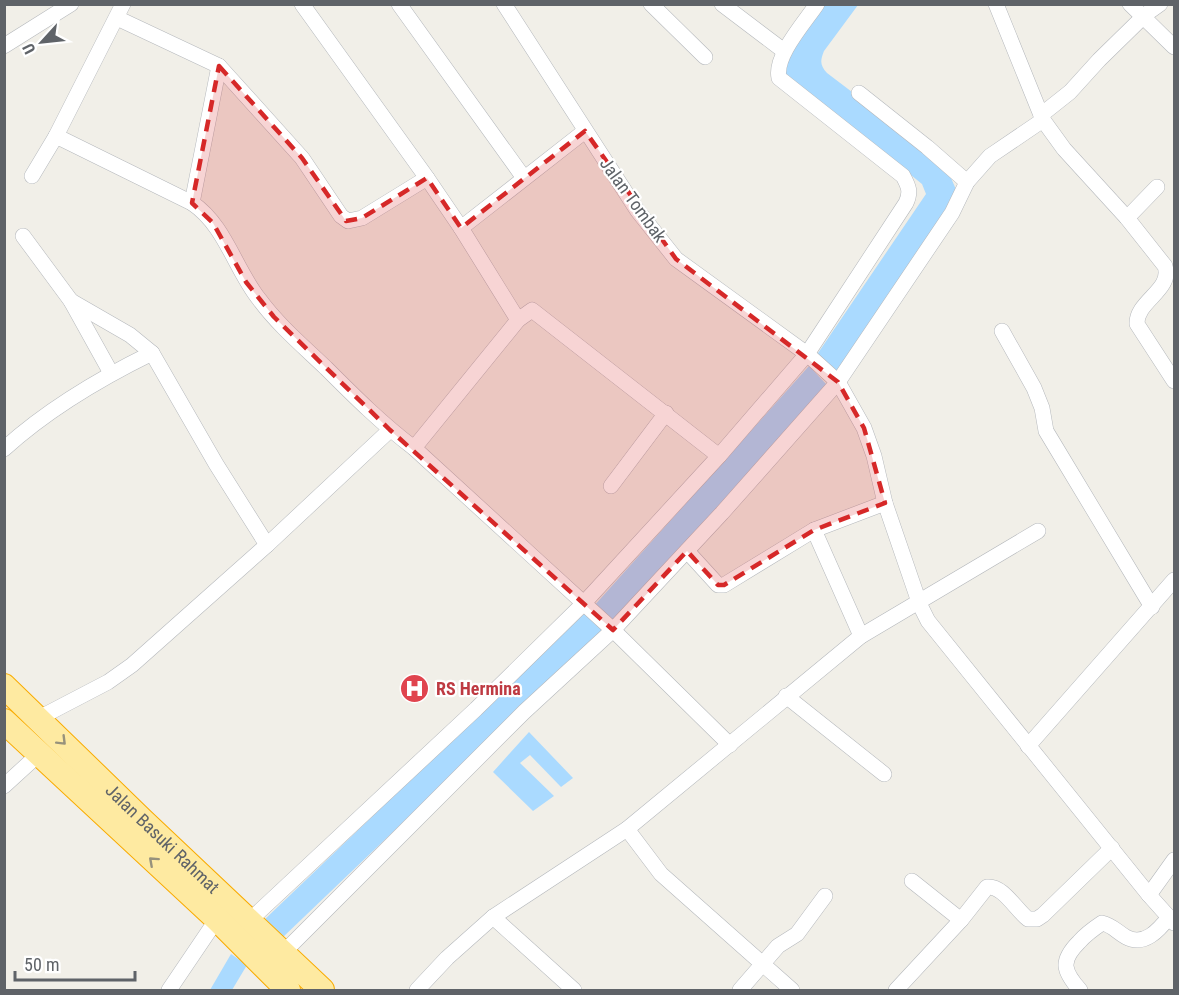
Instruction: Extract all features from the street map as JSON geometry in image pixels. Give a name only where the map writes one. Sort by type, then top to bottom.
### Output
[{"type":"highway","name":"Jalan Basuki Rahmat","points":[[4,686],[142,820],[274,956],[322,990]]},
{"type":"highway","name":"Jalan Basuki Rahmat","points":[[4,721],[217,919],[245,927]]},
{"type":"highway","name":"Jalan Basuki Rahmat","points":[[274,956],[288,990]]},
{"type":"street","points":[[4,46],[71,4]]},
{"type":"street","points":[[302,4],[428,178],[518,320]]},
{"type":"street","points":[[399,4],[524,178]]},
{"type":"street","name":"Jalan Tombak","points":[[504,4],[637,210],[676,259],[809,356],[835,379],[864,428],[874,456],[885,503],[919,601],[933,630],[1149,895],[1172,920]]},
{"type":"street","points":[[651,4],[705,57]]},
{"type":"street","points":[[722,4],[784,51]]},
{"type":"street","points":[[245,927],[585,606],[809,356],[906,203],[910,195],[910,188],[903,176],[782,82],[778,74],[784,51],[817,4]]},
{"type":"street","points":[[996,4],[1042,117],[1074,162],[1127,218],[1165,266],[1166,280],[1139,313],[1137,324],[1174,381]]},
{"type":"street","points":[[1130,4],[1151,11],[1174,47]]},
{"type":"street","points":[[32,176],[56,136],[120,11],[219,66],[303,158],[344,219],[357,220],[428,178]]},
{"type":"street","points":[[274,956],[611,629],[687,551],[835,379],[952,213],[967,183],[990,156],[1042,117],[1070,92],[1099,60],[1151,11]]},
{"type":"street","points":[[192,203],[219,66]]},
{"type":"street","points":[[859,93],[927,147],[967,183]]},
{"type":"street","points":[[461,228],[585,131]]},
{"type":"street","points":[[56,136],[192,203],[205,212],[246,282],[274,317],[390,430],[414,448],[611,629],[729,745]]},
{"type":"street","points":[[1127,218],[1157,187]]},
{"type":"street","points":[[23,236],[71,301],[111,373]]},
{"type":"street","points":[[71,301],[130,335],[152,352],[216,464],[267,545]]},
{"type":"street","points":[[414,448],[518,320],[532,310],[719,456]]},
{"type":"street","points":[[1002,331],[1039,401],[1046,431],[1152,607]]},
{"type":"street","points":[[4,449],[45,415],[111,373],[152,352]]},
{"type":"street","points":[[611,486],[666,413]]},
{"type":"street","points":[[39,718],[122,673],[267,545],[390,430]]},
{"type":"street","points":[[687,551],[718,585],[724,585],[814,530],[885,503]]},
{"type":"street","points":[[814,530],[861,636]]},
{"type":"street","points":[[417,990],[447,958],[493,916],[627,829],[861,636],[1038,531]]},
{"type":"street","points":[[1028,746],[1174,580]]},
{"type":"street","points":[[786,696],[884,774]]},
{"type":"street","points":[[4,786],[39,754]]},
{"type":"street","points":[[627,829],[661,874],[792,990]]},
{"type":"street","points":[[896,990],[961,920],[987,887],[1000,891],[1028,920],[1037,919],[1112,848]]},
{"type":"street","points":[[1149,895],[1174,860]]},
{"type":"street","points":[[912,881],[961,920]]},
{"type":"street","points":[[740,990],[778,946],[797,934],[825,896]]},
{"type":"street","points":[[493,916],[574,990]]},
{"type":"street","points":[[169,990],[217,919]]},
{"type":"street","points":[[1080,990],[1070,980],[1065,968],[1066,959],[1071,950],[1091,929],[1102,923],[1110,925],[1127,938],[1137,941],[1148,938],[1172,920]]},
{"type":"highlighted area","points":[[219,66],[302,158],[346,221],[362,218],[427,178],[461,228],[585,131],[676,259],[838,382],[864,428],[885,503],[814,530],[724,585],[718,585],[687,551],[613,630],[390,430],[274,317],[246,282],[213,223],[192,203]]},
{"type":"water","points":[[822,5],[858,5],[824,51],[821,63],[827,73],[927,149],[948,171],[958,194],[836,375],[816,356],[926,194],[922,184],[786,74],[785,60]]},
{"type":"water","points":[[809,366],[828,386],[721,507],[612,622],[593,607]]},
{"type":"water","points":[[585,613],[604,630],[281,939],[263,921]]},
{"type":"water","points":[[529,732],[573,778],[561,787],[530,755],[520,763],[554,796],[533,811],[493,772]]},
{"type":"water","points":[[231,954],[247,965],[232,990],[210,990]]},
{"type":"place","name":"RS Hermina","points":[[415,689]]}]
